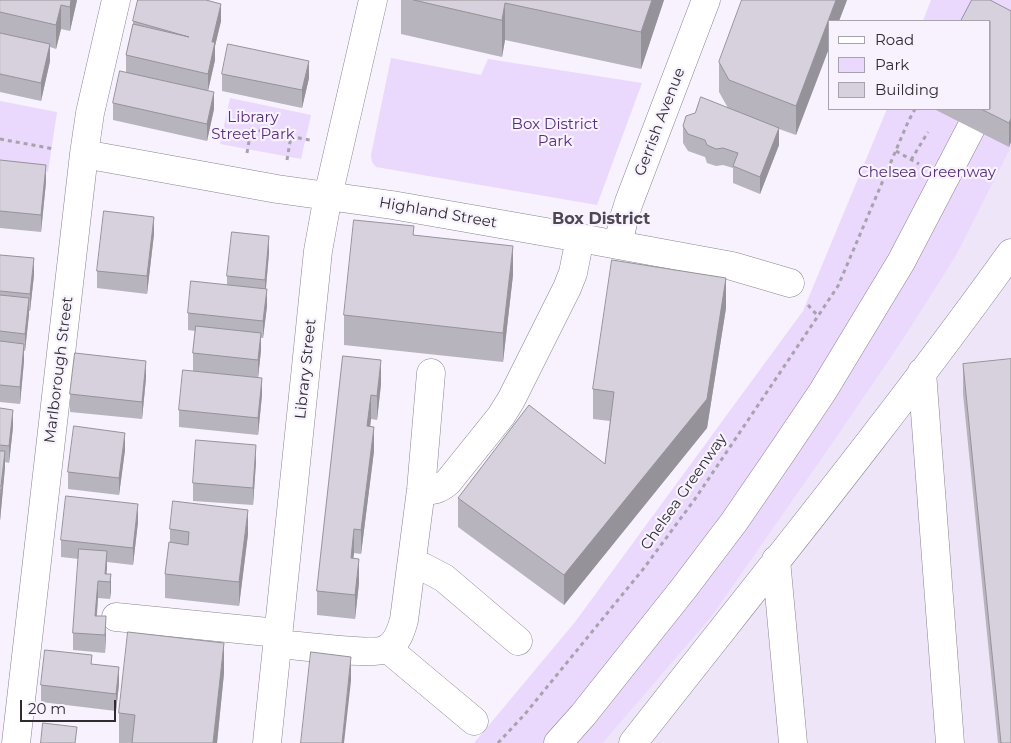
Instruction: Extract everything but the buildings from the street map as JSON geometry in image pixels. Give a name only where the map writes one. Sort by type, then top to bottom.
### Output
[{"type":"street","name":"Marlborough Street","points":[[16,743],[84,154],[90,113],[116,0]]},
{"type":"street","name":"Library Street","points":[[267,743],[318,252],[328,196],[373,0]]},
{"type":"street","name":"Gerrish Avenue","points":[[618,245],[629,202],[706,0]]},
{"type":"street","points":[[558,743],[583,716],[734,522],[823,391],[901,262],[971,128]]},
{"type":"street","name":"Highland Street","points":[[84,154],[328,196],[392,204],[580,238],[732,266],[790,283]]},
{"type":"street","points":[[421,490],[432,491],[440,489],[448,482],[501,416],[511,400],[567,288],[573,272],[580,238]]},
{"type":"street","points":[[633,743],[922,372],[1011,252]]},
{"type":"street","points":[[922,372],[950,743]]},
{"type":"street","points":[[116,617],[372,652],[388,648],[396,640],[404,620],[421,490],[431,373]]},
{"type":"street","points":[[776,560],[793,743]]},
{"type":"street","points":[[411,566],[423,567],[444,578],[518,641]]},
{"type":"street","points":[[388,648],[474,721]]},
{"type":"path","name":"Chelsea Greenway","points":[[498,743],[525,714],[644,568],[695,499],[838,286],[915,110]]},
{"type":"path","points":[[247,154],[251,129],[316,141]]},
{"type":"path","points":[[911,160],[928,132]]},
{"type":"path","points":[[287,160],[291,136]]},
{"type":"path","points":[[0,139],[84,154]]},
{"type":"path","points":[[896,151],[922,165]]},
{"type":"shaded area","points":[[1011,147],[1011,743],[603,743],[712,616],[825,454],[957,254]]},
{"type":"green space","name":"Chelsea Greenway","points":[[931,0],[1011,0],[1011,147],[957,254],[901,342],[712,616],[603,743],[474,743],[575,622],[803,311],[887,110],[991,110],[991,20],[923,20]]},
{"type":"green space","name":"Box District Park","points":[[391,58],[481,75],[488,59],[642,83],[597,205],[376,167],[372,162],[371,155]]},
{"type":"green space","name":"Library Street Park","points":[[230,98],[311,115],[301,159],[220,144]]},
{"type":"green space","points":[[0,101],[57,112],[48,172],[0,163]]},
{"type":"district","name":"Box District","points":[[601,219]]}]
